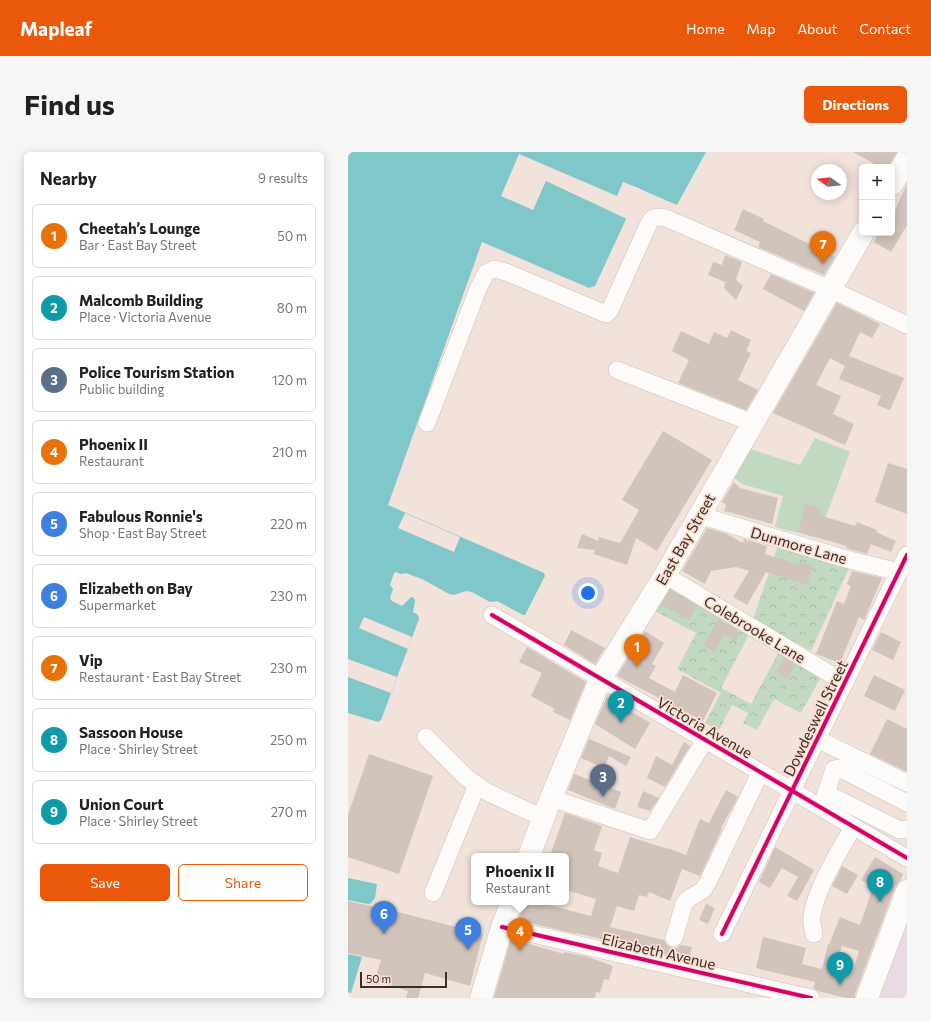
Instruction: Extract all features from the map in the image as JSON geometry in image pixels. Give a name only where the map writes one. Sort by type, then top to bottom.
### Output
[{"type":"highway","points":[[895,179],[907,159]]},
{"type":"highway","name":"East Bay Street","points":[[530,853],[551,798],[600,680],[665,575],[861,236]]},
{"type":"highway","points":[[867,998],[907,891]]},
{"type":"highway","points":[[481,998],[502,927],[511,905]]},
{"type":"street","points":[[428,423],[478,289],[486,273],[494,269],[506,272],[606,314],[610,310],[649,223],[653,218],[666,218],[830,289],[907,325]]},
{"type":"street","points":[[617,370],[753,423]]},
{"type":"street","name":"Dunmore Lane","points":[[699,515],[846,559],[899,572]]},
{"type":"street","name":"Dowdeswell Street","points":[[722,934],[907,555]]},
{"type":"street","name":"Colebrooke Lane","points":[[665,575],[845,683]]},
{"type":"street","name":"Victoria Avenue","points":[[492,615],[792,792],[823,801],[852,827],[907,858]]},
{"type":"street","points":[[426,737],[467,778],[477,785],[489,793],[544,818]]},
{"type":"street","points":[[817,739],[907,783]]},
{"type":"street","points":[[551,798],[650,831],[705,740]]},
{"type":"street","points":[[907,803],[839,768],[834,769],[823,801],[882,821],[900,830],[907,829]]},
{"type":"street","points":[[674,938],[684,904],[688,899],[703,890],[708,882],[760,772]]},
{"type":"street","points":[[433,893],[477,785]]},
{"type":"street","points":[[872,838],[882,821]]},
{"type":"street","points":[[814,934],[812,917],[815,902],[831,866],[852,827]]},
{"type":"street","name":"Elizabeth Avenue","points":[[502,927],[811,998]]},
{"type":"shaded area","points":[[907,910],[907,998],[874,998]]},
{"type":"green space","points":[[815,438],[850,452],[818,538],[775,527],[783,496],[742,484],[733,477],[747,448],[800,465]]},
{"type":"green space","points":[[778,546],[850,566],[811,651],[753,619]]},
{"type":"green space","points":[[666,582],[752,629],[721,688],[751,704],[780,650],[823,673],[801,713],[774,699],[757,730],[743,723],[748,713],[732,705],[719,730],[705,723],[721,693],[677,669],[696,633],[649,608]]},
{"type":"water","points":[[348,152],[706,152],[677,205],[640,189],[595,286],[589,288],[482,242],[388,505],[544,573],[545,576],[525,615],[523,615],[497,601],[490,602],[472,592],[466,591],[454,595],[449,594],[424,580],[406,573],[394,573],[390,585],[393,589],[390,598],[392,601],[402,606],[411,597],[414,598],[415,601],[413,612],[418,615],[419,619],[381,720],[378,722],[348,713]]},
{"type":"water","points":[[348,878],[377,884],[375,898],[371,903],[368,904],[348,900]]},
{"type":"water","points":[[348,954],[362,957],[351,993],[348,992]]},
{"type":"pier","points":[[519,154],[617,196],[623,182],[641,189],[627,219],[546,181],[533,210],[501,196]]},
{"type":"pier","points":[[405,513],[460,537],[454,552],[398,528]]},
{"type":"pier","points":[[364,617],[412,637],[408,649],[359,628]]},
{"type":"pier","points":[[348,659],[397,677],[391,693],[348,677]]},
{"type":"building","points":[[853,152],[897,152],[890,164],[875,164]]},
{"type":"building","points":[[907,183],[907,225],[891,252],[874,242],[877,236],[895,236],[895,210]]},
{"type":"building","points":[[743,209],[764,219],[763,221],[835,257],[824,275],[758,247],[760,242],[734,230]]},
{"type":"building","points":[[725,255],[742,262],[736,280],[743,286],[736,300],[724,288],[725,282],[708,275],[713,262],[722,265]]},
{"type":"building","points":[[771,274],[814,293],[804,311],[763,289]]},
{"type":"building","points":[[837,303],[880,324],[872,338],[860,332],[849,356],[904,378],[890,410],[877,405],[881,396],[839,379],[845,366],[830,358],[816,385],[841,396],[833,414],[854,424],[845,445],[773,413]]},
{"type":"building","points":[[731,330],[751,340],[746,351],[751,353],[738,380],[758,390],[746,410],[678,383],[689,360],[672,351],[681,331],[709,344],[714,332],[727,338]]},
{"type":"building","points":[[663,431],[712,460],[657,551],[636,538],[627,565],[594,554],[595,550],[577,548],[582,534],[598,541],[599,537],[620,543],[639,510],[622,500]]},
{"type":"building","points":[[888,463],[907,469],[907,514],[875,502]]},
{"type":"building","points":[[734,482],[740,488],[778,498],[772,524],[724,511],[726,505],[722,502]]},
{"type":"building","points":[[805,504],[821,508],[819,515],[855,526],[857,522],[877,530],[876,532],[896,541],[891,552],[871,544],[867,554],[846,548],[847,546],[798,532]]},
{"type":"building","points":[[707,528],[725,533],[743,543],[744,539],[767,546],[765,554],[799,565],[800,562],[813,566],[807,585],[766,572],[747,605],[733,597],[749,571],[736,567],[711,571],[705,584],[682,571]]},
{"type":"building","points":[[852,571],[882,578],[864,620],[859,617],[840,663],[816,654],[837,601],[844,604],[851,586],[847,584]]},
{"type":"building","points":[[670,590],[697,606],[689,620],[661,605]]},
{"type":"building","points":[[719,619],[740,632],[735,641],[724,635],[714,652],[703,645]]},
{"type":"building","points":[[571,630],[605,648],[595,664],[564,645]]},
{"type":"building","points":[[645,631],[664,643],[652,664],[656,666],[649,678],[675,692],[683,675],[717,693],[703,721],[617,676]]},
{"type":"building","points":[[881,632],[901,642],[893,660],[872,650]]},
{"type":"building","points":[[527,647],[586,682],[570,720],[553,712],[555,709],[531,696],[542,673],[519,662]]},
{"type":"building","points":[[784,658],[795,665],[787,679],[776,672]]},
{"type":"building","points":[[874,675],[905,690],[895,711],[864,696]]},
{"type":"building","points":[[607,697],[650,723],[635,749],[595,724]]},
{"type":"building","points":[[887,719],[907,729],[907,772],[870,754]]},
{"type":"building","points":[[589,739],[631,757],[626,766],[609,756],[604,768],[581,758]]},
{"type":"building","points":[[684,742],[690,746],[665,787],[647,778],[656,756],[672,765]]},
{"type":"building","points":[[369,754],[433,776],[399,874],[348,857],[348,815]]},
{"type":"building","points":[[574,774],[621,792],[615,809],[568,790]]},
{"type":"building","points":[[726,790],[738,797],[721,828],[722,829],[700,876],[682,869],[670,901],[649,892],[647,897],[639,895],[634,911],[617,906],[610,927],[664,940],[667,945],[672,948],[677,948],[681,945],[692,947],[689,960],[518,920],[523,905],[549,905],[591,916],[596,899],[569,891],[569,853],[551,853],[565,813],[602,826],[594,850],[602,853],[598,866],[618,873],[630,837],[686,855],[700,819],[709,823]]},
{"type":"building","points":[[643,791],[659,798],[650,811],[637,807]]},
{"type":"building","points":[[775,847],[814,870],[797,901],[787,896],[798,877],[782,868],[770,888],[759,882]]},
{"type":"building","points":[[875,857],[903,874],[895,887],[855,994],[855,998],[846,998],[818,991],[813,988],[815,982],[756,968],[763,937],[806,948],[802,964],[822,969],[828,944],[829,945],[840,917],[860,925],[873,887],[861,880]],"holes":[[[842,946],[859,951],[853,972],[836,967]]]},
{"type":"building","points":[[842,866],[858,875],[847,894],[832,886]]},
{"type":"building","points":[[348,901],[483,934],[470,986],[425,973],[418,998],[406,998],[408,991],[375,980],[381,960],[348,953]]},
{"type":"building","points":[[706,904],[715,908],[708,924],[699,920]]},
{"type":"building","points":[[511,939],[564,954],[564,952],[585,956],[613,966],[609,980],[604,979],[600,993],[596,992],[595,998],[494,998]]},
{"type":"cycle path","points":[[722,934],[907,555]]},
{"type":"cycle path","points":[[492,615],[907,858]]},
{"type":"cycle path","points":[[502,927],[811,998]]},
{"type":"place","name":"Vip","points":[[823,264]]},
{"type":"place","name":"Cheetah’s Lounge","points":[[637,667]]},
{"type":"place","name":"Malcomb Building","points":[[621,723]]},
{"type":"place","name":"Police Tourism Station","points":[[603,797]]},
{"type":"place","name":"Sassoon House","points":[[880,902]]},
{"type":"place","name":"Elizabeth on Bay","points":[[384,934]]},
{"type":"place","name":"Fabulous Ronnie's","points":[[468,950]]},
{"type":"place","name":"Phoenix II","points":[[520,951]]},
{"type":"place","name":"Union Court","points":[[840,985]]}]
